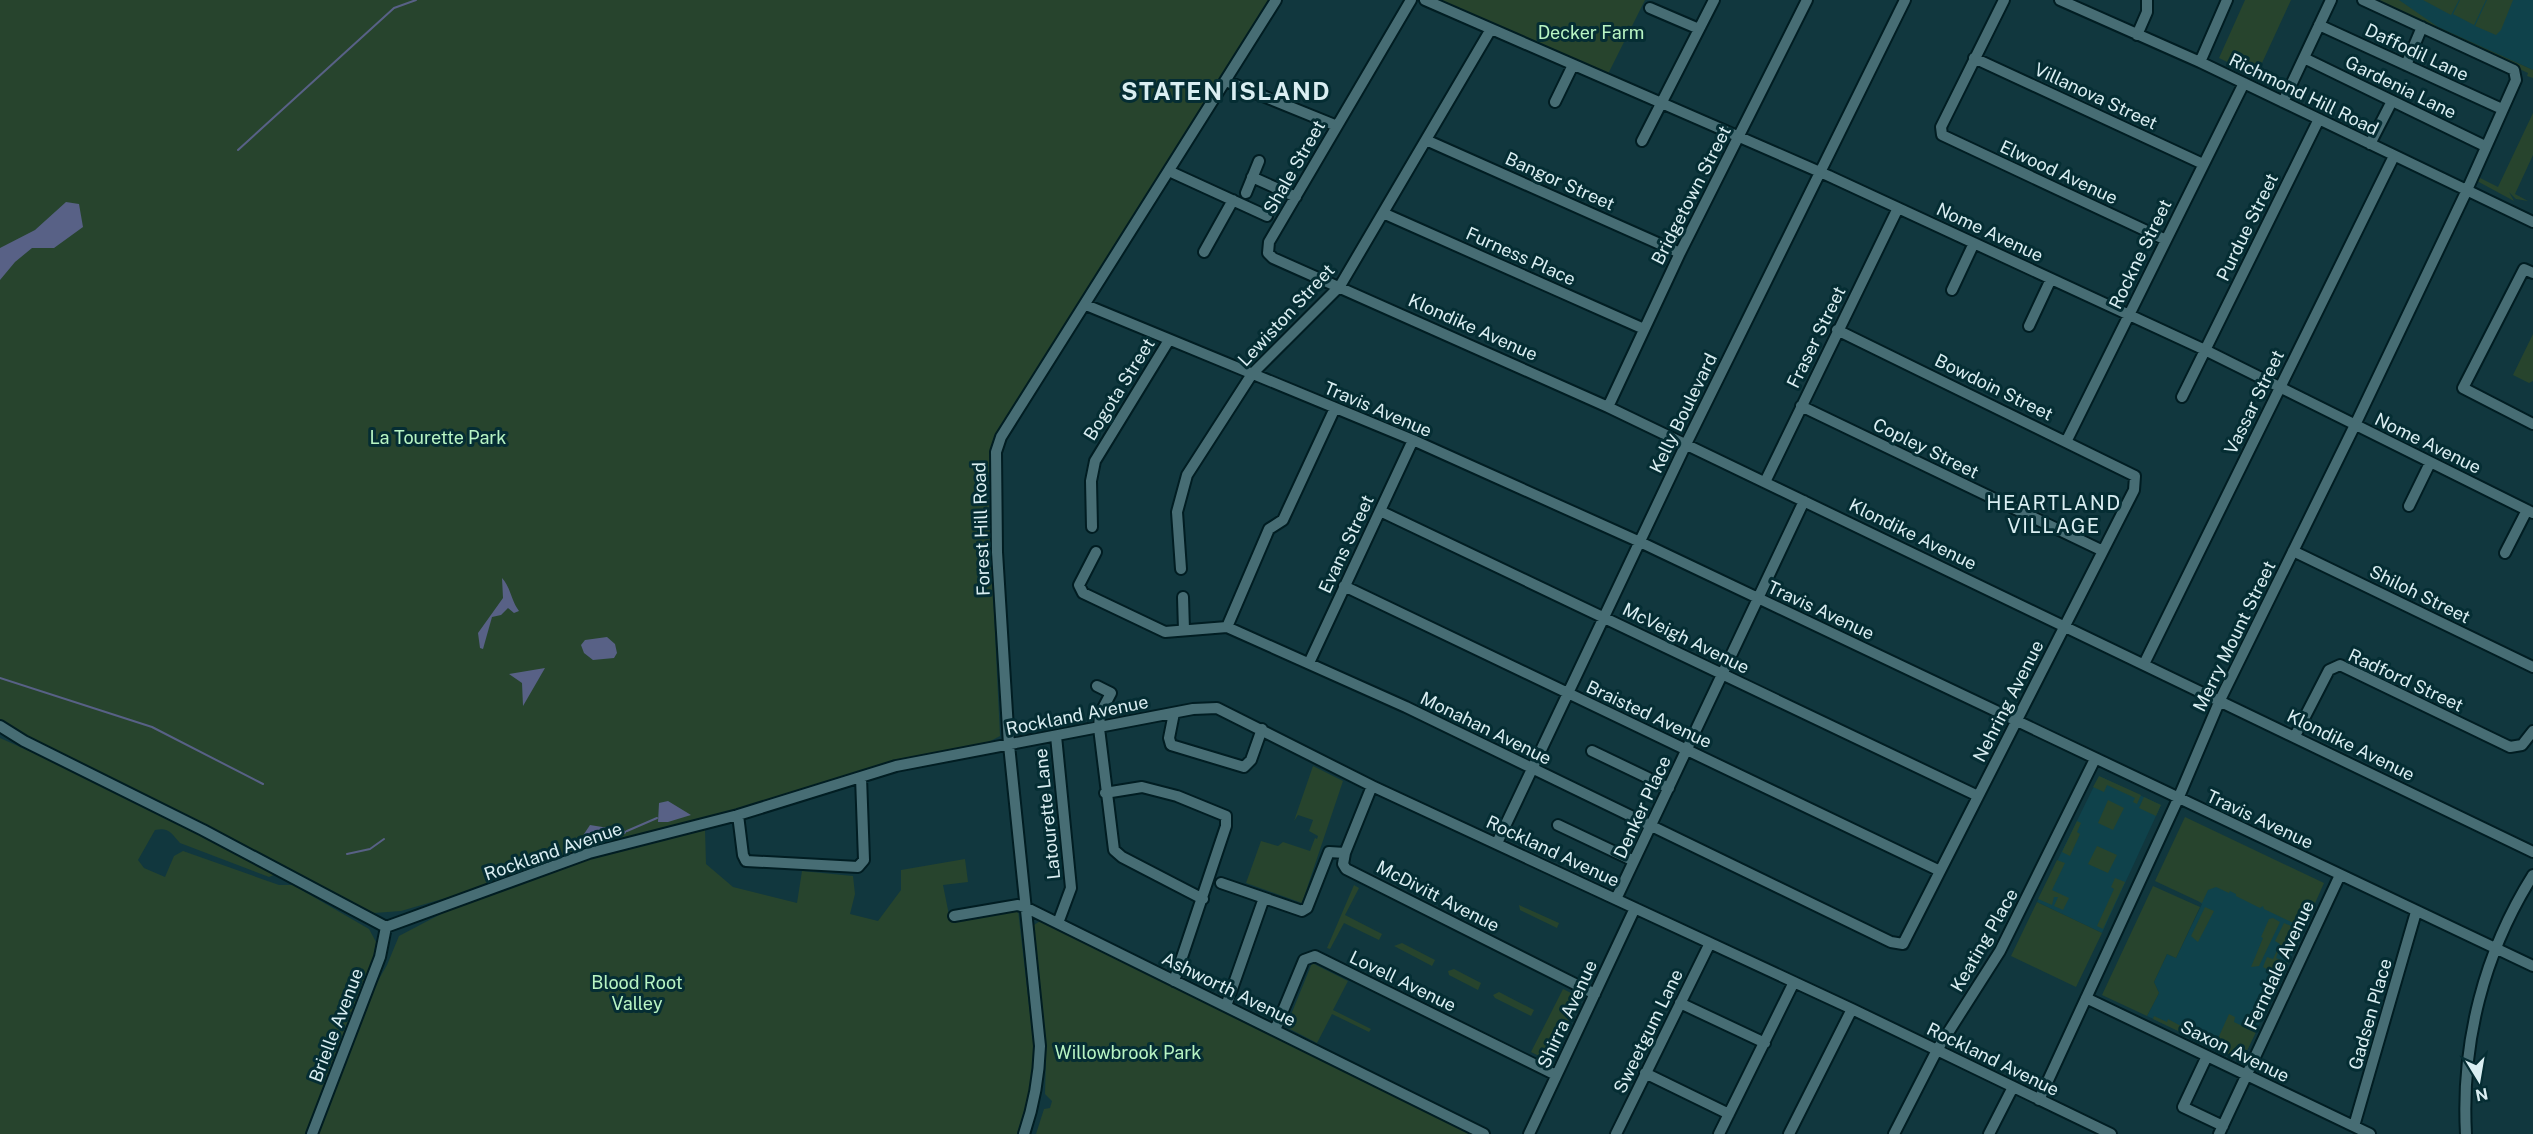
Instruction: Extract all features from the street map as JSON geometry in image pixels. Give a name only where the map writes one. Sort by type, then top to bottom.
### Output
[{"type":"street","name":"Forest Hill Road","points":[[1024,1134],[1032,1109],[1039,1069],[1027,908],[1009,745],[997,552],[996,452],[1001,437],[1171,172],[1276,0]]},
{"type":"street","name":"Shale Street","points":[[1274,258],[1268,253],[1269,242],[1412,0]]},
{"type":"street","name":"Nome Avenue","points":[[1425,0],[1819,171],[2205,350],[2532,512]]},
{"type":"street","points":[[1642,141],[1714,0]]},
{"type":"street","name":"Bridgetown Street","points":[[1608,407],[1680,253],[1807,0]]},
{"type":"street","name":"Kelly Boulevard","points":[[1497,843],[1686,444],[1905,0]]},
{"type":"street","points":[[1974,58],[2004,0]]},
{"type":"street","name":"Richmond Hill Road","points":[[2060,0],[2200,62],[2533,221]]},
{"type":"street","points":[[2137,35],[2147,12],[2147,0]]},
{"type":"street","points":[[2200,62],[2227,0]]},
{"type":"street","points":[[2283,102],[2331,0]]},
{"type":"street","points":[[2363,0],[2422,27],[2406,65]]},
{"type":"street","points":[[1650,8],[1699,29]]},
{"type":"street","name":"Daffodil Lane","points":[[2319,25],[2502,109]]},
{"type":"street","name":"Merry Mount Street","points":[[2039,1100],[2178,798],[2220,700],[2355,425],[2467,190],[2516,80],[2514,70],[2422,27]]},
{"type":"street","name":"Lewiston Street","points":[[1181,570],[1176,525],[1183,485],[1252,374],[1340,286],[1491,29]]},
{"type":"street","name":"Elwood Avenue","points":[[1974,58],[1941,127],[1943,137],[2166,240]]},
{"type":"street","name":"Villanova Street","points":[[1974,58],[2203,164]]},
{"type":"street","name":"Gardenia Lane","points":[[2304,58],[2485,146]]},
{"type":"street","points":[[1555,102],[1573,65]]},
{"type":"street","points":[[1226,81],[1337,126]]},
{"type":"street","name":"Rockne Street","points":[[2067,440],[2244,83]]},
{"type":"street","points":[[2370,144],[2392,101]]},
{"type":"street","name":"Purdue Street","points":[[2182,397],[2319,119]]},
{"type":"street","name":"Bangor Street","points":[[1426,140],[1680,253]]},
{"type":"street","name":"Vassar Street","points":[[2144,664],[2394,156]]},
{"type":"street","points":[[1246,193],[1259,161]]},
{"type":"street","points":[[1171,172],[1268,216]]},
{"type":"street","points":[[1252,177],[1296,197]]},
{"type":"street","points":[[1204,252],[1233,200]]},
{"type":"street","name":"Fraser Street","points":[[1765,482],[1898,208]]},
{"type":"street","name":"Furness Place","points":[[1383,213],[1644,329]]},
{"type":"street","points":[[1952,290],[1974,243]]},
{"type":"street","name":"Klondike Avenue","points":[[1274,258],[1608,407],[2533,852]]},
{"type":"street","points":[[2529,271],[2463,388],[2533,424]]},
{"type":"street","points":[[2029,326],[2051,279]]},
{"type":"street","name":"Travis Avenue","points":[[1086,306],[1413,440],[1640,542],[2533,966]]},
{"type":"street","name":"Bowdoin Street","points":[[1837,330],[2067,440],[2135,476]]},
{"type":"street","name":"Bogota Street","points":[[1092,527],[1091,482],[1095,461],[1169,340]]},
{"type":"street","name":"Copley Street","points":[[1801,406],[2103,551]]},
{"type":"street","points":[[1227,627],[1269,529],[1283,520],[1335,408]]},
{"type":"street","name":"Evans Street","points":[[1309,663],[1413,440]]},
{"type":"street","points":[[2409,506],[2430,463]]},
{"type":"street","name":"Nehring Avenue","points":[[1907,941],[2015,721],[2134,490],[2135,476]]},
{"type":"street","name":"Denker Place","points":[[1616,899],[1804,501]]},
{"type":"street","name":"McVeigh Avenue","points":[[1380,511],[1978,796]]},
{"type":"street","points":[[2505,553],[2532,512]]},
{"type":"street","name":"Shiloh Street","points":[[2293,551],[2533,667]]},
{"type":"street","name":"Monahan Avenue","points":[[1096,552],[1079,585],[1083,593],[1165,632],[1227,627],[1309,663],[1891,942],[1899,945],[1907,941]]},
{"type":"street","name":"Braisted Avenue","points":[[1344,586],[1940,871]]},
{"type":"street","points":[[1184,597],[1184,630]]},
{"type":"street","name":"Radford Street","points":[[2295,736],[2329,670],[2340,665],[2510,747],[2522,746],[2533,731]]},
{"type":"street","points":[[1097,686],[1111,693],[1100,714],[1099,728],[1112,844],[1118,854],[1203,899]]},
{"type":"street","name":"Rockland Avenue","points":[[386,927],[589,853],[738,815],[896,766],[1174,713],[1217,708],[1372,786],[1852,1009],[2111,1134]]},
{"type":"street","points":[[1174,713],[1169,738],[1171,745],[1213,756],[1239,767],[1247,766],[1251,760],[1262,729]]},
{"type":"street","points":[[0,726],[24,741],[194,826],[386,927]]},
{"type":"street","points":[[0,734],[24,741]]},
{"type":"street","name":"Latourette Lane","points":[[1056,735],[1071,888],[1058,923]]},
{"type":"street","points":[[1592,751],[1669,788]]},
{"type":"street","name":"Keating Place","points":[[1894,1134],[1937,1050],[2000,951],[2095,759]]},
{"type":"street","points":[[738,815],[743,855],[746,861],[858,867],[864,860],[861,777]]},
{"type":"street","points":[[1221,883],[1299,910],[1305,910],[1329,852],[1345,853],[1372,786]]},
{"type":"street","points":[[1105,793],[1142,787],[1195,802],[1226,816],[1226,826],[1203,899],[1174,981]]},
{"type":"street","points":[[1558,825],[1634,861]]},
{"type":"street","name":"McDivitt Avenue","points":[[1345,853],[1343,864],[1346,869],[1595,994]]},
{"type":"street","points":[[2466,1134],[2465,1092],[2471,1038],[2494,948],[2517,900],[2533,874]]},
{"type":"street","name":"Ferndale Avenue","points":[[2221,1130],[2340,875]]},
{"type":"street","points":[[1226,1006],[1264,898]]},
{"type":"street","name":"Ashworth Avenue","points":[[954,916],[1018,904],[1484,1134]]},
{"type":"street","name":"Shirra Avenue","points":[[1528,1134],[1635,908]]},
{"type":"street","name":"Gadsen Place","points":[[2354,1126],[2416,912]]},
{"type":"street","name":"Brielle Avenue","points":[[312,1134],[380,957],[386,927]]},
{"type":"street","name":"Sweetgum Lane","points":[[1616,1134],[1710,943]]},
{"type":"street","name":"Lovell Avenue","points":[[1275,1030],[1304,960],[1315,956],[1556,1075]]},
{"type":"street","points":[[1719,1134],[1794,982]]},
{"type":"street","name":"Saxon Avenue","points":[[2086,998],[2370,1134]]},
{"type":"street","points":[[1680,1003],[1765,1043]]},
{"type":"street","points":[[1789,1134],[1852,1009]]},
{"type":"street","points":[[2207,1056],[2183,1107],[2221,1130]]},
{"type":"street","points":[[1645,1073],[1729,1114]]},
{"type":"street","points":[[1989,1134],[2013,1087]]},
{"type":"shaded area","points":[[2385,0],[2533,0],[2533,70],[2438,27]]},
{"type":"shaded area","points":[[66,202],[79,204],[83,227],[54,248],[32,248],[15,262],[0,280],[0,248],[35,230]]},
{"type":"shaded area","points":[[502,578],[519,611],[514,613],[508,608],[501,615],[492,617],[483,649],[480,648],[478,633],[503,598]]},
{"type":"shaded area","points":[[607,637],[615,644],[617,653],[614,658],[593,660],[584,653],[581,645],[585,640]]},
{"type":"shaded area","points":[[545,668],[523,706],[522,683],[509,674]]},
{"type":"shaded area","points":[[2099,776],[2161,805],[2102,933],[2037,902]]},
{"type":"shaded area","points":[[668,801],[691,815],[668,822],[658,822],[659,803]]},
{"type":"shaded area","points":[[590,825],[627,831],[625,834],[586,842],[582,837]]},
{"type":"shaded area","points":[[2216,884],[2306,925],[2242,1061],[2147,1016],[2159,993],[2154,982],[2167,954],[2176,958],[2202,904],[2199,902],[2206,887]]},
{"type":"green space","name":"La Tourette Park","points":[[0,0],[1270,0],[1000,427],[990,456],[988,489],[1000,736],[983,745],[893,761],[771,800],[584,849],[487,886],[401,911],[374,913],[0,723]]},
{"type":"green space","name":"Decker Farm","points":[[1433,0],[1645,0],[1608,74]]},
{"type":"green space","points":[[2245,0],[2291,0],[2256,76],[2219,58]]},
{"type":"green space","points":[[2373,0],[2399,0],[2438,27],[2533,70],[2533,78],[2527,76],[2528,73]]},
{"type":"green space","points":[[2423,0],[2459,0],[2451,15]]},
{"type":"green space","points":[[2460,0],[2486,0],[2474,25],[2453,14]]},
{"type":"green space","points":[[2487,0],[2513,0],[2501,30],[2496,35],[2475,26]]},
{"type":"green space","points":[[2533,113],[2533,155],[2515,194],[2528,201],[2516,199],[2509,192],[2514,201],[2477,181],[2478,177],[2498,187]]},
{"type":"green space","points":[[2533,334],[2533,381],[2529,383],[2513,375]]},
{"type":"green space","points":[[0,738],[103,784],[274,875],[269,877],[180,843],[164,829],[155,830],[138,860],[144,868],[165,877],[174,856],[183,851],[279,885],[293,885],[369,929],[376,942],[371,968],[307,1134],[0,1134]]},
{"type":"green space","points":[[1313,766],[1343,781],[1302,903],[1246,883],[1261,841],[1278,846],[1283,842],[1310,851],[1315,838],[1317,839],[1318,836],[1309,831],[1313,820],[1298,815],[1294,821]]},
{"type":"green space","points":[[2099,776],[2141,795],[2137,804],[2133,802],[2135,798],[2107,785],[2104,792],[2093,787]]},
{"type":"green space","points":[[2144,797],[2161,805],[2156,816],[2139,808]]},
{"type":"green space","points":[[2108,800],[2124,808],[2113,830],[2098,823]]},
{"type":"green space","points":[[2185,817],[2324,883],[2304,928],[2230,891],[2229,893],[2216,887],[2208,890],[2202,903],[2155,881]]},
{"type":"green space","points":[[2077,821],[2081,823],[2077,832],[2080,834],[2070,856],[2062,852]]},
{"type":"green space","name":"Blood Root Valley","points":[[705,829],[706,864],[733,887],[797,903],[802,871],[853,876],[855,894],[850,914],[878,921],[901,890],[901,870],[965,859],[968,882],[943,885],[950,920],[1018,910],[1035,1057],[1033,1081],[1017,1134],[317,1134],[372,991],[387,965],[399,936],[456,906],[610,851]]},
{"type":"green space","points":[[2097,846],[2117,855],[2108,873],[2088,864]]},
{"type":"green space","points":[[2057,860],[2065,863],[2052,890],[2069,898],[2063,910],[2054,906],[2058,897],[2054,897],[2052,905],[2038,899]]},
{"type":"green space","points":[[2115,878],[2125,882],[2103,929],[2097,926],[2114,889],[2111,887]]},
{"type":"green space","points":[[1354,885],[1359,888],[1345,915],[1382,934],[1379,940],[1344,923],[1330,949],[1327,948]]},
{"type":"green space","points":[[2153,886],[2200,907],[2176,958],[2167,954],[2154,982],[2159,993],[2147,1016],[2102,995]]},
{"type":"green space","points":[[2037,902],[2102,933],[2076,987],[2011,956]]},
{"type":"green space","points":[[1519,905],[1559,923],[1557,928],[1520,910]]},
{"type":"green space","points":[[2205,907],[2214,911],[2198,942],[2191,936]]},
{"type":"green space","points":[[2273,918],[2280,922],[2259,966],[2251,967],[2269,919]]},
{"type":"green space","name":"Willowbrook Park","points":[[1040,921],[1474,1134],[1036,1134],[1044,1109],[1050,1108],[1052,1101],[1045,1094],[1046,1055],[1034,935],[1034,925]]},
{"type":"green space","points":[[2284,923],[2303,931],[2293,952],[2280,947],[2276,958],[2288,963],[2281,977],[2263,967],[2267,957],[2273,959],[2280,944],[2275,941]]},
{"type":"green space","points":[[1402,943],[1435,960],[1432,966],[1394,946]]},
{"type":"green space","points":[[1312,963],[1348,981],[1333,1010],[1371,1029],[1369,1032],[1332,1014],[1317,1043],[1286,1027]]},
{"type":"green space","points":[[1454,969],[1481,983],[1478,990],[1449,975],[1448,971]]},
{"type":"green space","points":[[1563,989],[1581,998],[1556,1047],[1558,1049],[1551,1062],[1531,1052]]},
{"type":"green space","points":[[1499,992],[1534,1010],[1531,1016],[1495,998],[1493,995]]},
{"type":"green space","points":[[2229,1014],[2235,1017],[2234,1022],[2251,1030],[2253,1026],[2258,1028],[2242,1061],[2204,1043],[2206,1039],[2216,1043]]},
{"type":"green space","points":[[2154,1016],[2167,1022],[2168,1019],[2203,1038],[2201,1042],[2153,1019]]},
{"type":"waterway","points":[[238,150],[394,8],[416,0]]},
{"type":"waterway","points":[[0,678],[152,727],[263,784]]},
{"type":"waterway","points":[[627,831],[657,818]]},
{"type":"waterway","points":[[347,854],[370,849],[384,839]]},
{"type":"district","name":"STATEN ISLAND","points":[[1226,91]]},
{"type":"district","name":"HEARTLAND VILLAGE","points":[[2054,514]]}]
